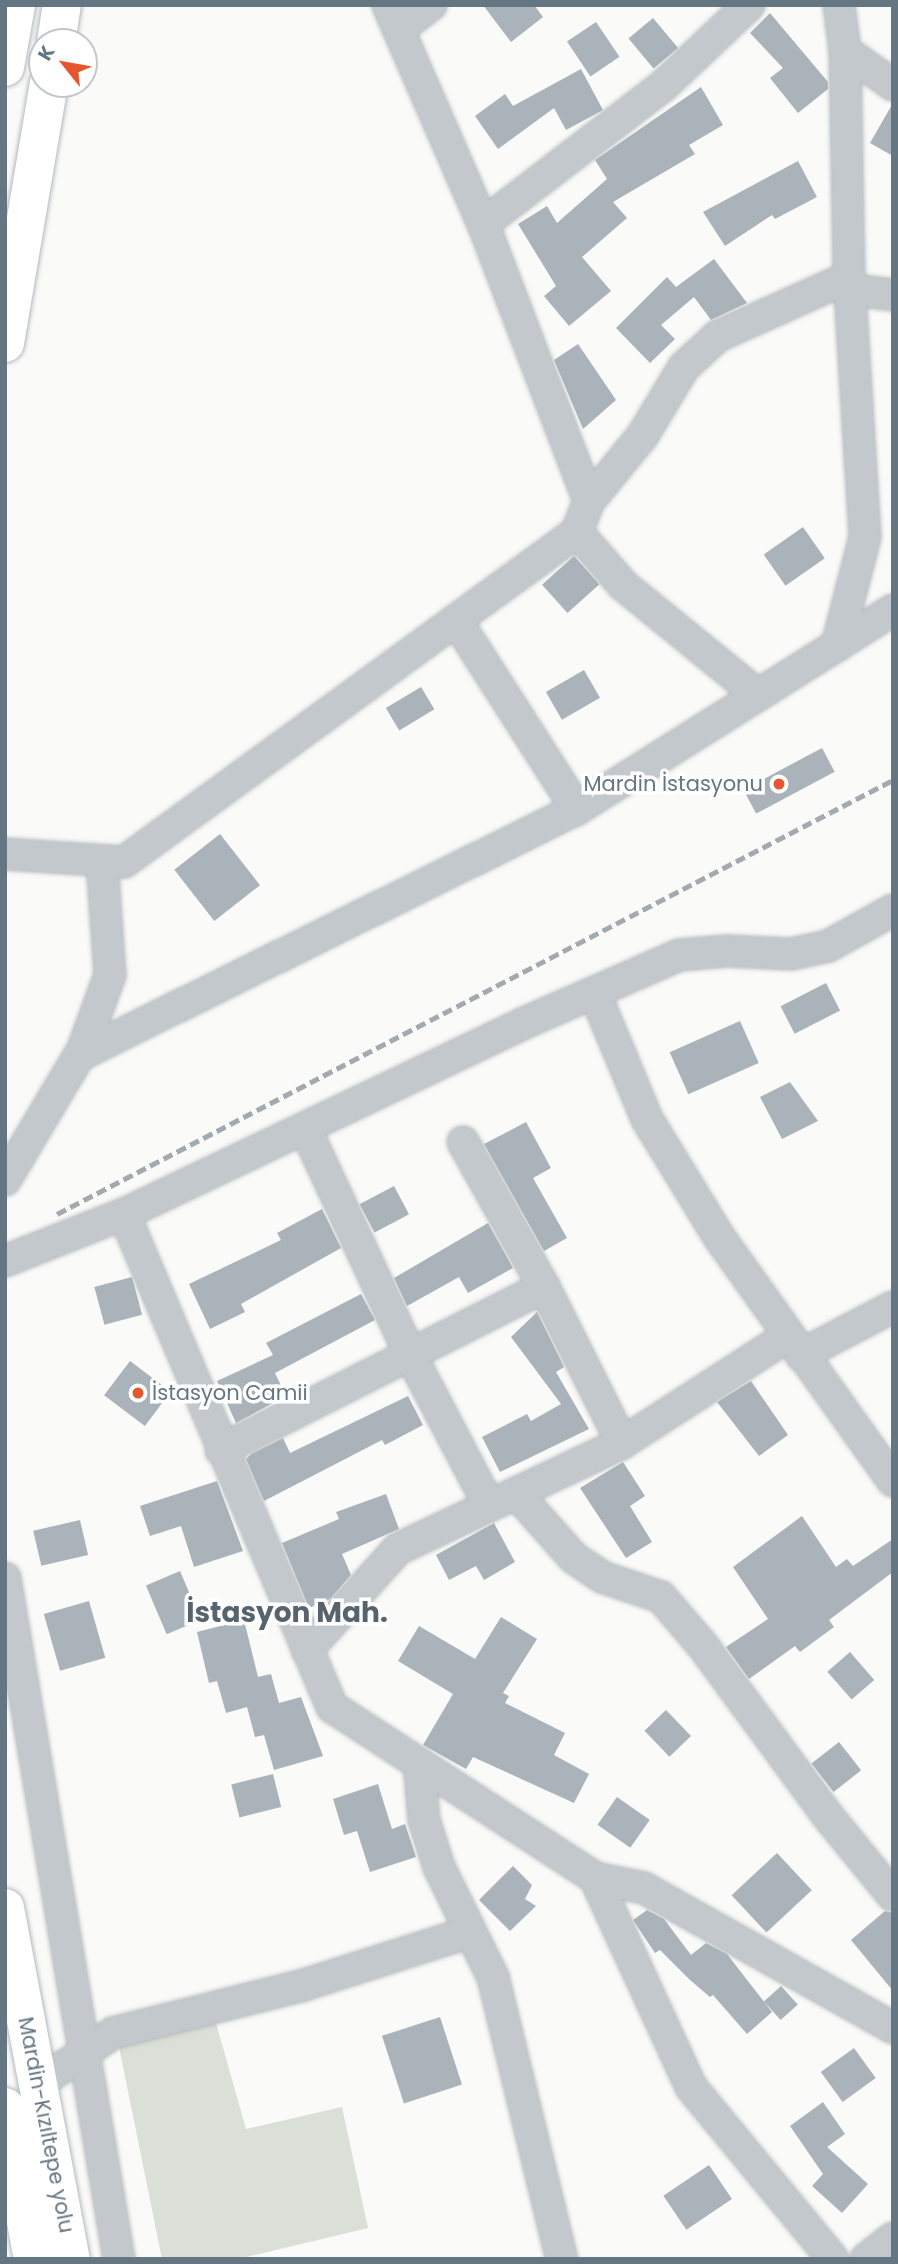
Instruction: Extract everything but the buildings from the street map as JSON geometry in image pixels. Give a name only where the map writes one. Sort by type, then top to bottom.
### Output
[{"type":"highway","points":[[5,67],[16,5]]},
{"type":"highway","points":[[58,28],[62,5]]},
{"type":"highway","points":[[5,343],[47,98]]},
{"type":"highway","name":"Mardin-Kızıltepe yolu","points":[[5,1908],[71,2259]]},
{"type":"highway","name":"Mardin-Kızıltepe yolu","points":[[5,2107],[33,2259]]},
{"type":"street","points":[[431,5],[394,17],[483,224],[589,501]]},
{"type":"street","points":[[483,224],[664,85],[748,5]]},
{"type":"street","points":[[837,646],[865,537],[848,283],[845,51],[839,5]]},
{"type":"street","points":[[845,51],[893,85]]},
{"type":"street","points":[[5,854],[124,862],[577,532],[589,501],[643,435],[684,367],[718,337],[848,283],[893,295]]},
{"type":"street","points":[[577,532],[623,585],[758,695]]},
{"type":"street","points":[[80,1055],[578,809],[893,610]]},
{"type":"street","points":[[456,620],[578,809]]},
{"type":"street","points":[[5,1180],[80,1055],[110,975],[102,861]]},
{"type":"street","points":[[5,1261],[124,1214],[679,955],[727,951],[791,954],[828,946],[893,910]]},
{"type":"street","points":[[595,994],[647,1119],[719,1237],[893,1481]]},
{"type":"street","points":[[305,1128],[411,1356],[502,1499],[574,1558],[602,1577],[661,1598],[703,1646],[827,1815],[893,1896]]},
{"type":"street","points":[[463,1142],[544,1287],[622,1443]]},
{"type":"street","points":[[124,1214],[221,1450],[332,1707],[596,1878],[644,1888],[893,2028]]},
{"type":"street","points":[[221,1450],[544,1287]]},
{"type":"street","points":[[307,1650],[398,1549],[622,1443],[795,1345],[893,1307]]},
{"type":"street","points":[[5,1578],[119,2259]]},
{"type":"street","points":[[419,1763],[424,1819],[439,1867],[493,1976],[562,2259]]},
{"type":"street","points":[[596,1878],[691,2087],[833,2259]]},
{"type":"street","points":[[38,2084],[113,2033],[304,1985],[470,1932]]},
{"type":"street","points":[[866,2259],[893,2238]]},
{"type":"shaded area","points":[[216,2023],[246,2129],[342,2107],[368,2228],[238,2259],[162,2259],[118,2042]]},
{"type":"railway","points":[[57,1214],[893,780]]},
{"type":"place","name":"Mardin İstasyonu","points":[[779,784]]},
{"type":"place","name":"İstasyon Camii","points":[[138,1393]]},
{"type":"district","name":"İstasyon Mah.","points":[[287,1613]]}]
